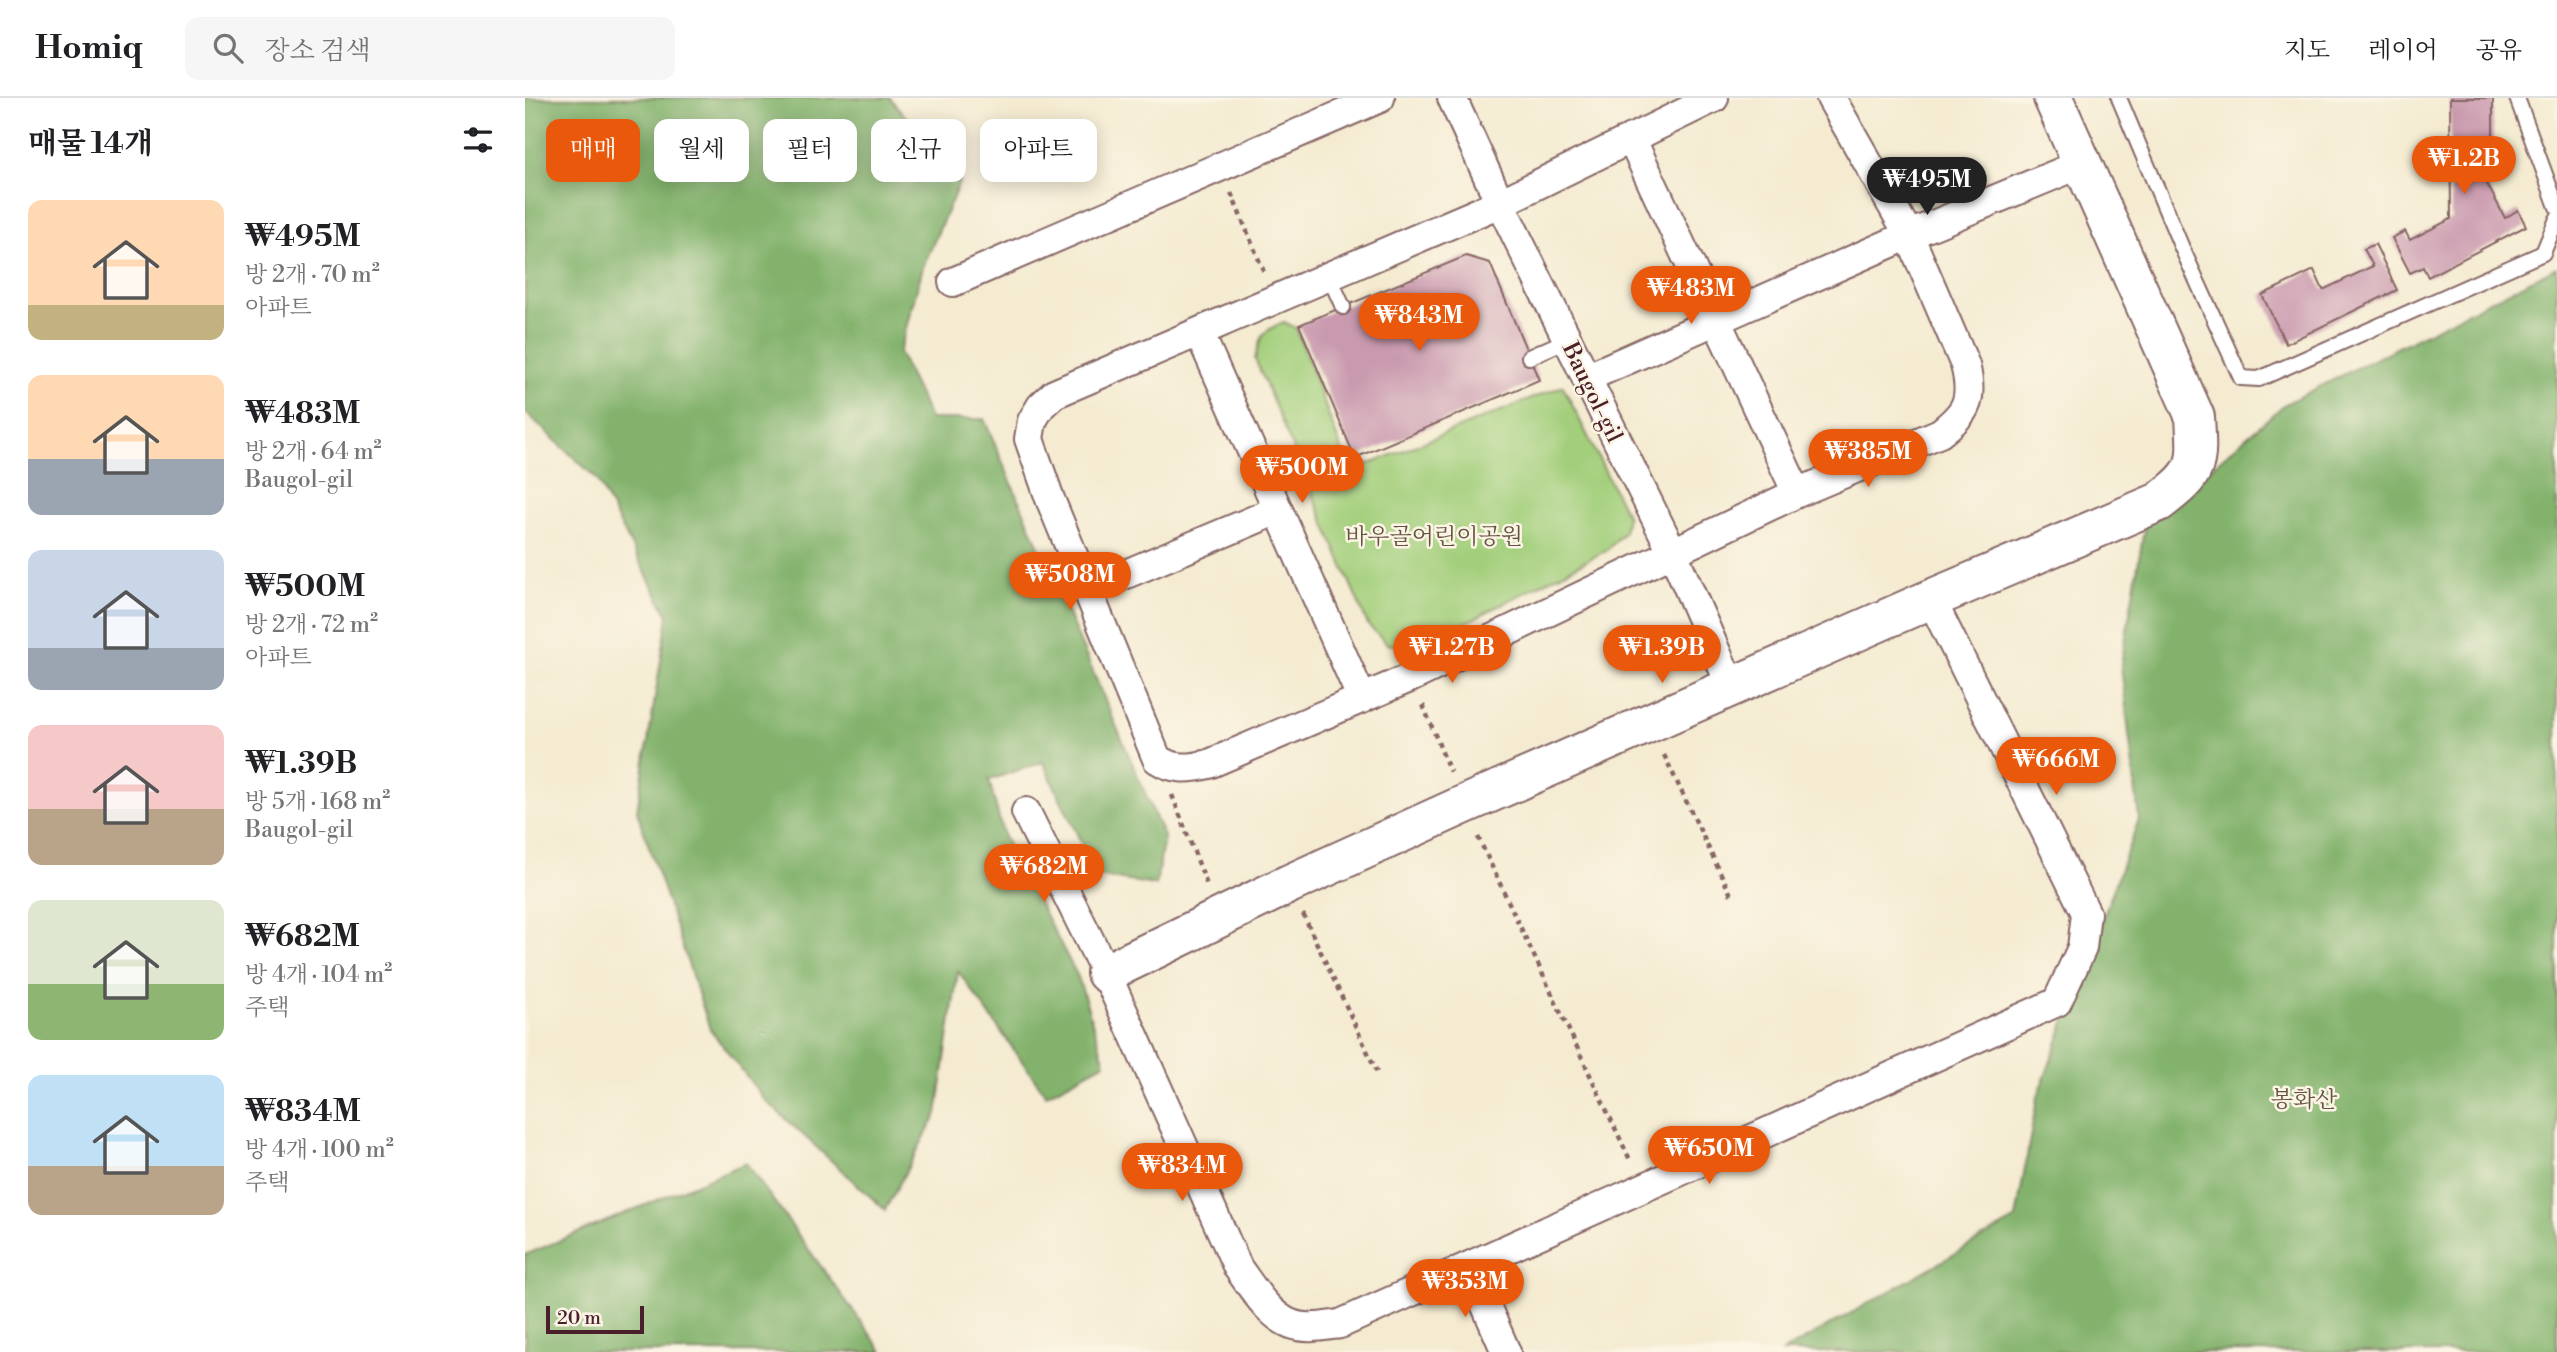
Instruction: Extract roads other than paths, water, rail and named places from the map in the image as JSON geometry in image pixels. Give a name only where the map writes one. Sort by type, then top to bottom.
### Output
[{"type":"street","points":[[953,282],[1219,165],[1380,98]]},
{"type":"street","name":"Baugol-gil","points":[[1452,98],[1500,203],[1672,553],[1731,686]]},
{"type":"street","points":[[1714,98],[1500,203],[1054,394],[1041,406],[1032,421],[1029,439],[1050,499],[1157,759],[1170,767],[1195,768],[1209,764],[1362,699],[1797,493],[1940,433],[1960,417],[1968,403],[1970,385],[1965,365],[1909,235],[1831,98]]},
{"type":"street","points":[[1106,973],[1289,884],[1463,805],[1731,686],[2159,502],[2184,484],[2197,458],[2195,417],[2053,98]]},
{"type":"street","points":[[1631,138],[1797,493]]},
{"type":"street","points":[[1586,378],[1909,235],[2081,164]]},
{"type":"street","points":[[1199,332],[1362,699]]},
{"type":"street","points":[[1088,590],[1278,510]]},
{"type":"street","points":[[1027,812],[1106,973],[1238,1268],[1257,1294],[1290,1324],[1308,1327],[1340,1324],[2057,1002],[2081,948],[2086,913],[1931,599]]},
{"type":"street","points":[[1469,1267],[1506,1352]]},
{"type":"lane","points":[[2119,98],[2182,248],[2241,378],[2259,379],[2543,253],[2557,219]]},
{"type":"lane","points":[[2517,98],[2557,207]]},
{"type":"lane","points":[[1329,276],[1343,307]]},
{"type":"lane","points":[[1529,357],[1567,340]]},
{"type":"park label","name":"바우골어린이공원","points":[[1434,536]]},
{"type":"park label","name":"봉화산","points":[[2304,1099]]}]
